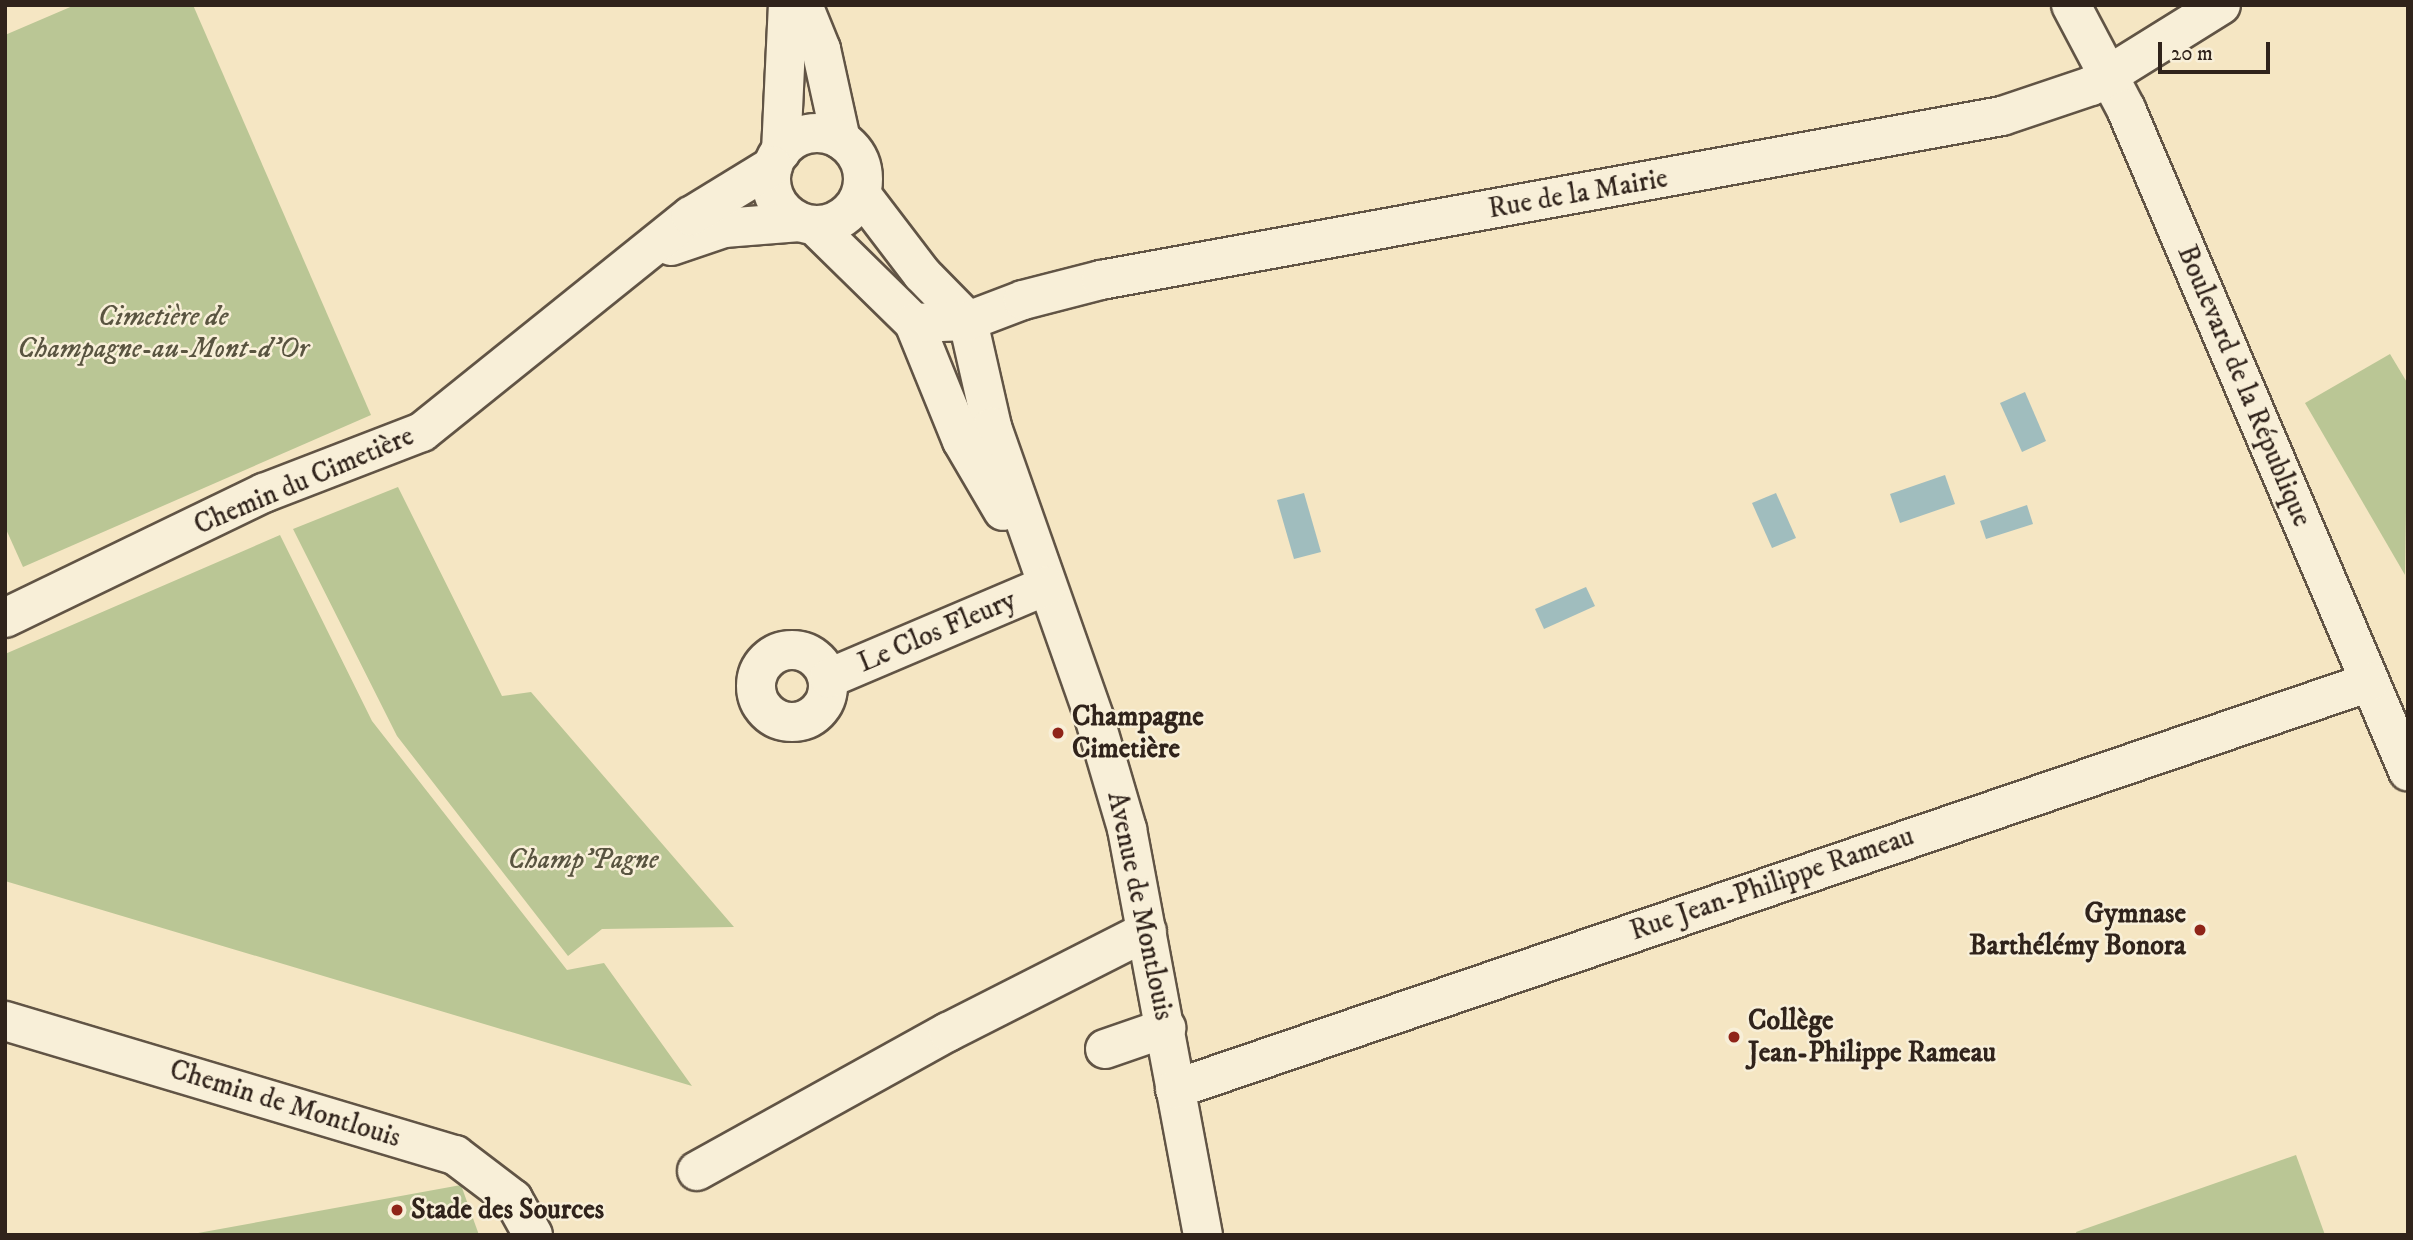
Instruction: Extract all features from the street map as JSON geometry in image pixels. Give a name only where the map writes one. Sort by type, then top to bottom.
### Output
[{"type":"street","points":[[788,5],[777,159],[771,180],[779,205],[807,223],[843,218],[860,194],[860,164],[841,140],[821,49],[803,5]]},
{"type":"street","name":"Boulevard de la République","points":[[2071,5],[2110,75],[2408,771]]},
{"type":"street","name":"Rue de la Mairie","points":[[914,323],[968,321],[1023,300],[1101,280],[2002,116],[2091,86],[2221,5]]},
{"type":"street","points":[[777,159],[790,142],[815,134],[841,140]]},
{"type":"street","name":"Chemin du Cimetière","points":[[5,618],[264,493],[422,432],[647,256],[691,216],[777,159]]},
{"type":"street","points":[[860,194],[922,274],[968,321]]},
{"type":"street","name":"Chemin du Cimetière","points":[[647,256],[724,228],[807,223]]},
{"type":"street","name":"Avenue de Montlouis","points":[[807,223],[914,323],[962,441],[1046,586]]},
{"type":"street","name":"Avenue de Montlouis","points":[[968,321],[992,428],[1095,720],[1127,829],[1203,1235]]},
{"type":"street","name":"Le Clos Fleury","points":[[829,678],[1046,586]]},
{"type":"street","name":"Rue Jean-Philippe Rameau","points":[[1175,1089],[2370,682]]},
{"type":"street","points":[[697,1171],[948,1032],[1147,931]]},
{"type":"street","name":"Chemin de Montlouis","points":[[5,1021],[455,1155],[513,1199],[533,1235]]},
{"type":"street","points":[[1105,1049],[1166,1028]]},
{"type":"green space","name":"Cimetière de Champagne-au-Mont-d'Or","points":[[75,5],[193,5],[371,415],[23,567],[5,527],[5,35]]},
{"type":"green space","points":[[2390,354],[2408,384],[2405,575],[2305,403]]},
{"type":"green space","name":"Champ'Pagne","points":[[398,487],[502,696],[531,692],[734,927],[602,929],[568,956],[397,736],[293,529]]},
{"type":"green space","points":[[280,535],[372,721],[567,970],[604,963],[692,1086],[5,881],[5,654]]},
{"type":"green space","points":[[2296,1155],[2325,1235],[2077,1235],[2076,1232]]},
{"type":"green space","name":"Stade des Sources","points":[[461,1185],[479,1235],[187,1235]]},
{"type":"water","points":[[2025,392],[2046,441],[2022,452],[2000,403]]},
{"type":"water","points":[[1945,475],[1955,504],[1900,523],[1890,494]]},
{"type":"water","points":[[1304,493],[1321,552],[1294,559],[1277,500]]},
{"type":"water","points":[[1776,493],[1796,538],[1772,548],[1752,503]]},
{"type":"water","points":[[2027,505],[2033,524],[1986,539],[1980,521]]},
{"type":"water","points":[[1586,587],[1595,606],[1544,629],[1535,609]]},
{"type":"place","name":"Champagne Cimetière","points":[[1058,733]]},
{"type":"place","name":"Gymnase Barthélémy Bonora","points":[[2200,930]]},
{"type":"place","name":"Collège Jean-Philippe Rameau","points":[[1734,1037]]},
{"type":"place","name":"Stade des Sources","points":[[397,1210]]}]
